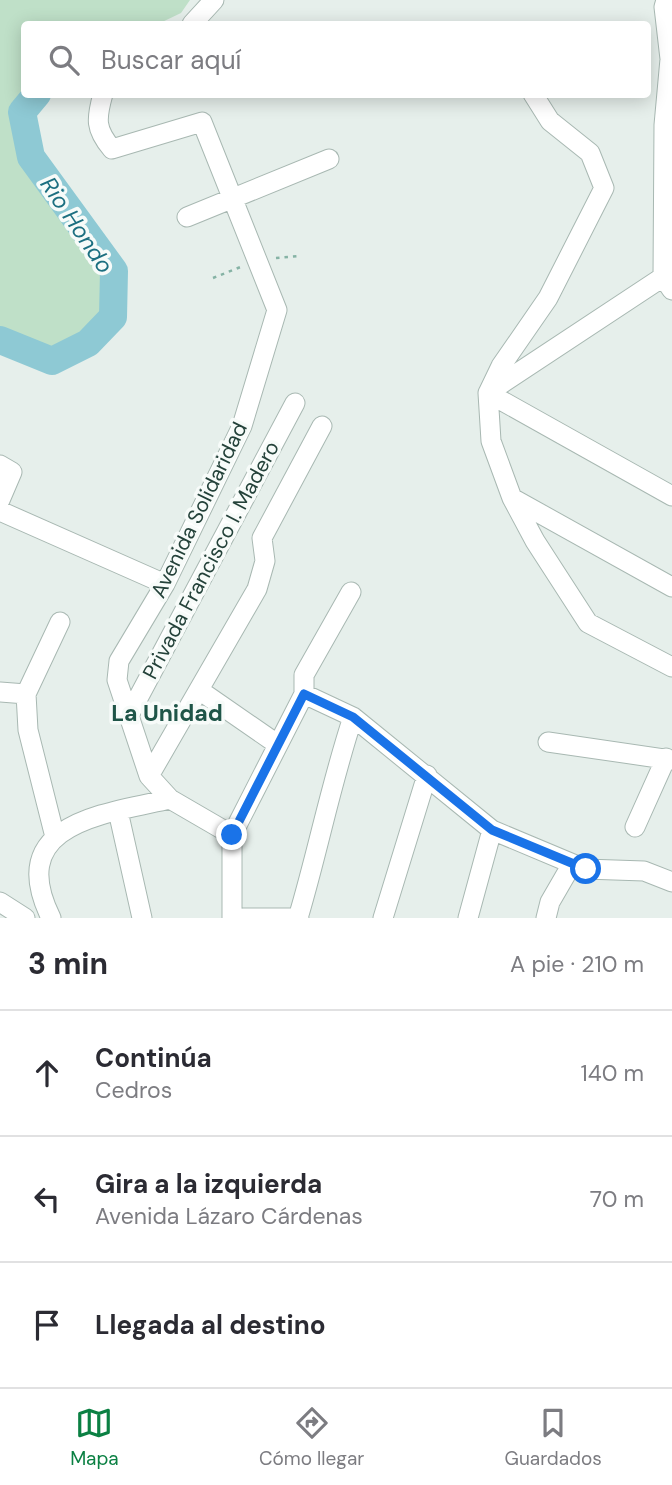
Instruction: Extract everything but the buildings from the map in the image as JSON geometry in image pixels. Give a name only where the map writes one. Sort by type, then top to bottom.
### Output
[{"type":"street","points":[[195,21],[214,0]]},
{"type":"street","points":[[488,393],[668,283],[664,125],[671,57],[664,7],[666,0]]},
{"type":"street","name":"Avenida Solidaridad","points":[[102,98],[95,120],[100,135],[111,149],[202,122],[277,310],[242,426],[165,584],[120,661],[117,680],[149,776],[170,799],[232,835]]},
{"type":"street","points":[[536,98],[550,121],[590,153],[604,188],[548,298],[501,366],[488,393],[491,442],[512,498],[535,541],[588,623],[672,667]]},
{"type":"street","points":[[187,217],[329,159]]},
{"type":"street","points":[[488,393],[672,496]]},
{"type":"street","name":"Privada Francisco I. Madero","points":[[128,718],[295,403]]},
{"type":"street","points":[[149,776],[257,589],[265,561],[262,538],[322,426]]},
{"type":"street","points":[[0,465],[12,472],[0,500]]},
{"type":"street","points":[[512,498],[672,587]]},
{"type":"street","points":[[0,511],[165,584]]},
{"type":"street","points":[[232,918],[232,835],[304,694],[304,675],[351,592]]},
{"type":"street","points":[[55,838],[32,750],[26,694],[60,622]]},
{"type":"street","points":[[199,690],[278,744]]},
{"type":"street","points":[[0,692],[26,694]]},
{"type":"street","points":[[304,694],[353,717],[492,830],[586,869],[644,872],[672,882]]},
{"type":"street","points":[[243,918],[298,918],[322,837],[333,776],[353,717]]},
{"type":"street","points":[[548,742],[669,759],[635,827]]},
{"type":"street","points":[[383,918],[427,775]]},
{"type":"street","points":[[51,918],[37,879],[42,858],[55,838],[83,819],[170,799]]},
{"type":"street","points":[[118,811],[142,918]]},
{"type":"street","points":[[468,918],[492,830]]},
{"type":"street","points":[[546,918],[550,902],[572,864]]},
{"type":"street","points":[[0,902],[25,918]]},
{"type":"green space","points":[[0,0],[190,0],[181,13],[164,21],[21,21],[22,98],[12,109],[23,160],[105,274],[104,312],[83,336],[51,351],[0,331]]},
{"type":"waterway","name":"Rio Hondo","points":[[0,340],[52,361],[88,343],[113,317],[114,271],[31,157],[22,112],[34,98]]},
{"type":"district","name":"La Unidad","points":[[167,713]]},
{"type":"route","points":[[232,835],[304,694],[353,717],[492,830],[586,869]]}]
